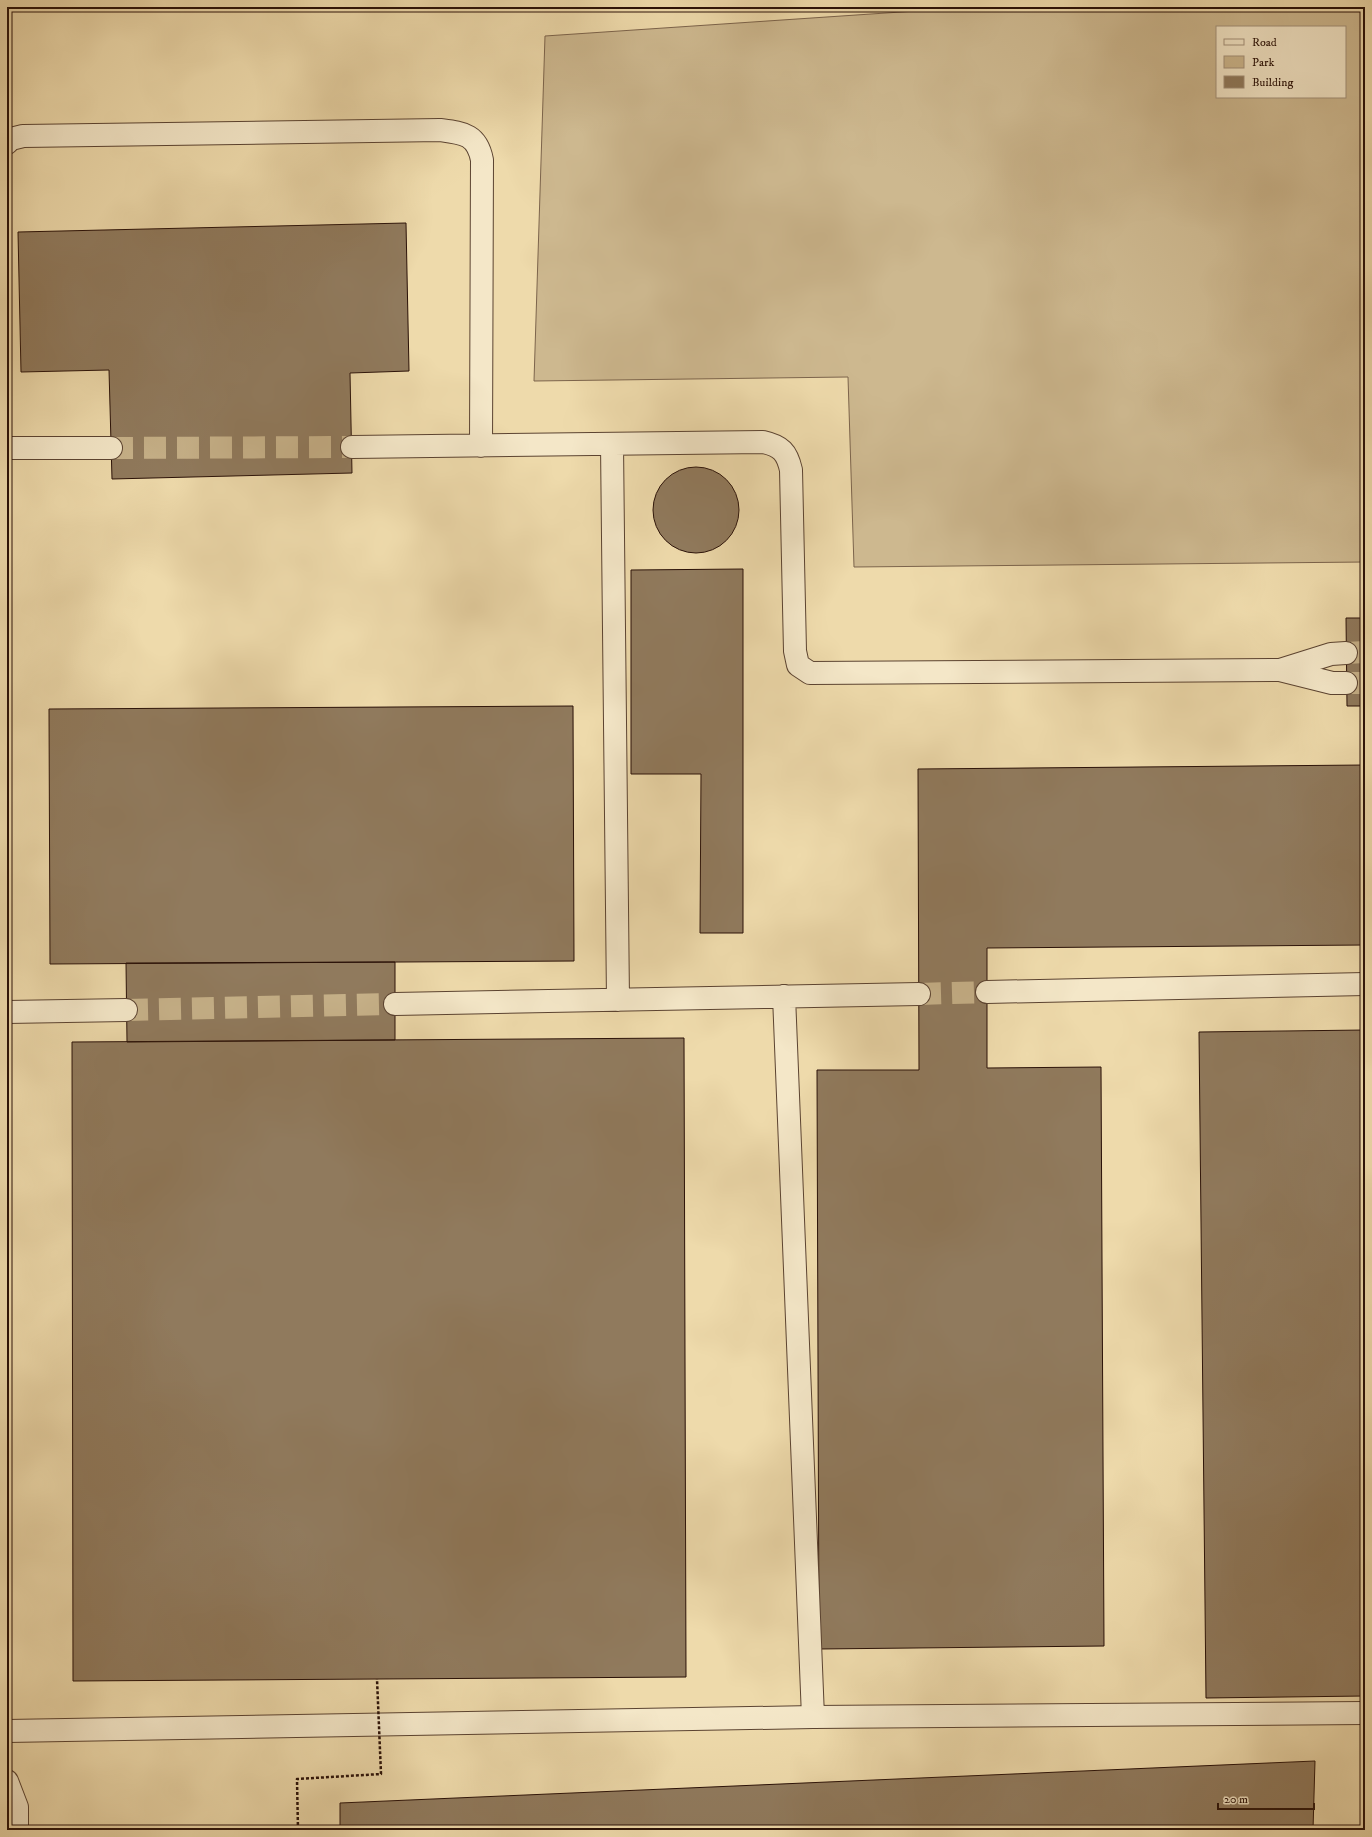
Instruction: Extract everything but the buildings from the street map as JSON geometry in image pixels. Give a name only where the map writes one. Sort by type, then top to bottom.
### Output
[{"type":"lane","points":[[7,143],[12,139],[23,136],[440,130],[458,132],[471,138],[480,149],[482,160],[481,446]]},
{"type":"lane","points":[[352,447],[763,442],[775,445],[788,457],[791,470],[795,651],[798,665],[810,673],[1280,670],[1332,683],[1346,683]]},
{"type":"lane","points":[[612,444],[618,1000]]},
{"type":"lane","points":[[7,448],[111,448]]},
{"type":"lane","points":[[1280,670],[1331,654],[1346,653]]},
{"type":"lane","points":[[987,992],[1365,984]]},
{"type":"lane","points":[[395,1004],[919,994]]},
{"type":"lane","points":[[784,996],[813,1717]]},
{"type":"lane","points":[[7,1012],[126,1010]]},
{"type":"lane","points":[[7,1731],[813,1717],[1365,1713]]},
{"type":"lane","points":[[7,1781],[17,1807],[17,1830]]},
{"type":"path","points":[[298,1830],[297,1779],[381,1774],[376,1679]]},
{"type":"green space","points":[[975,7],[1365,7],[1365,562],[854,567],[848,377],[534,381],[545,36]]},
{"type":"tunnel","points":[[111,448],[352,447]]},
{"type":"tunnel","points":[[1346,653],[1365,652]]},
{"type":"tunnel","points":[[1346,683],[1365,683]]},
{"type":"tunnel","points":[[919,994],[987,992]]},
{"type":"tunnel","points":[[126,1010],[395,1004]]}]
